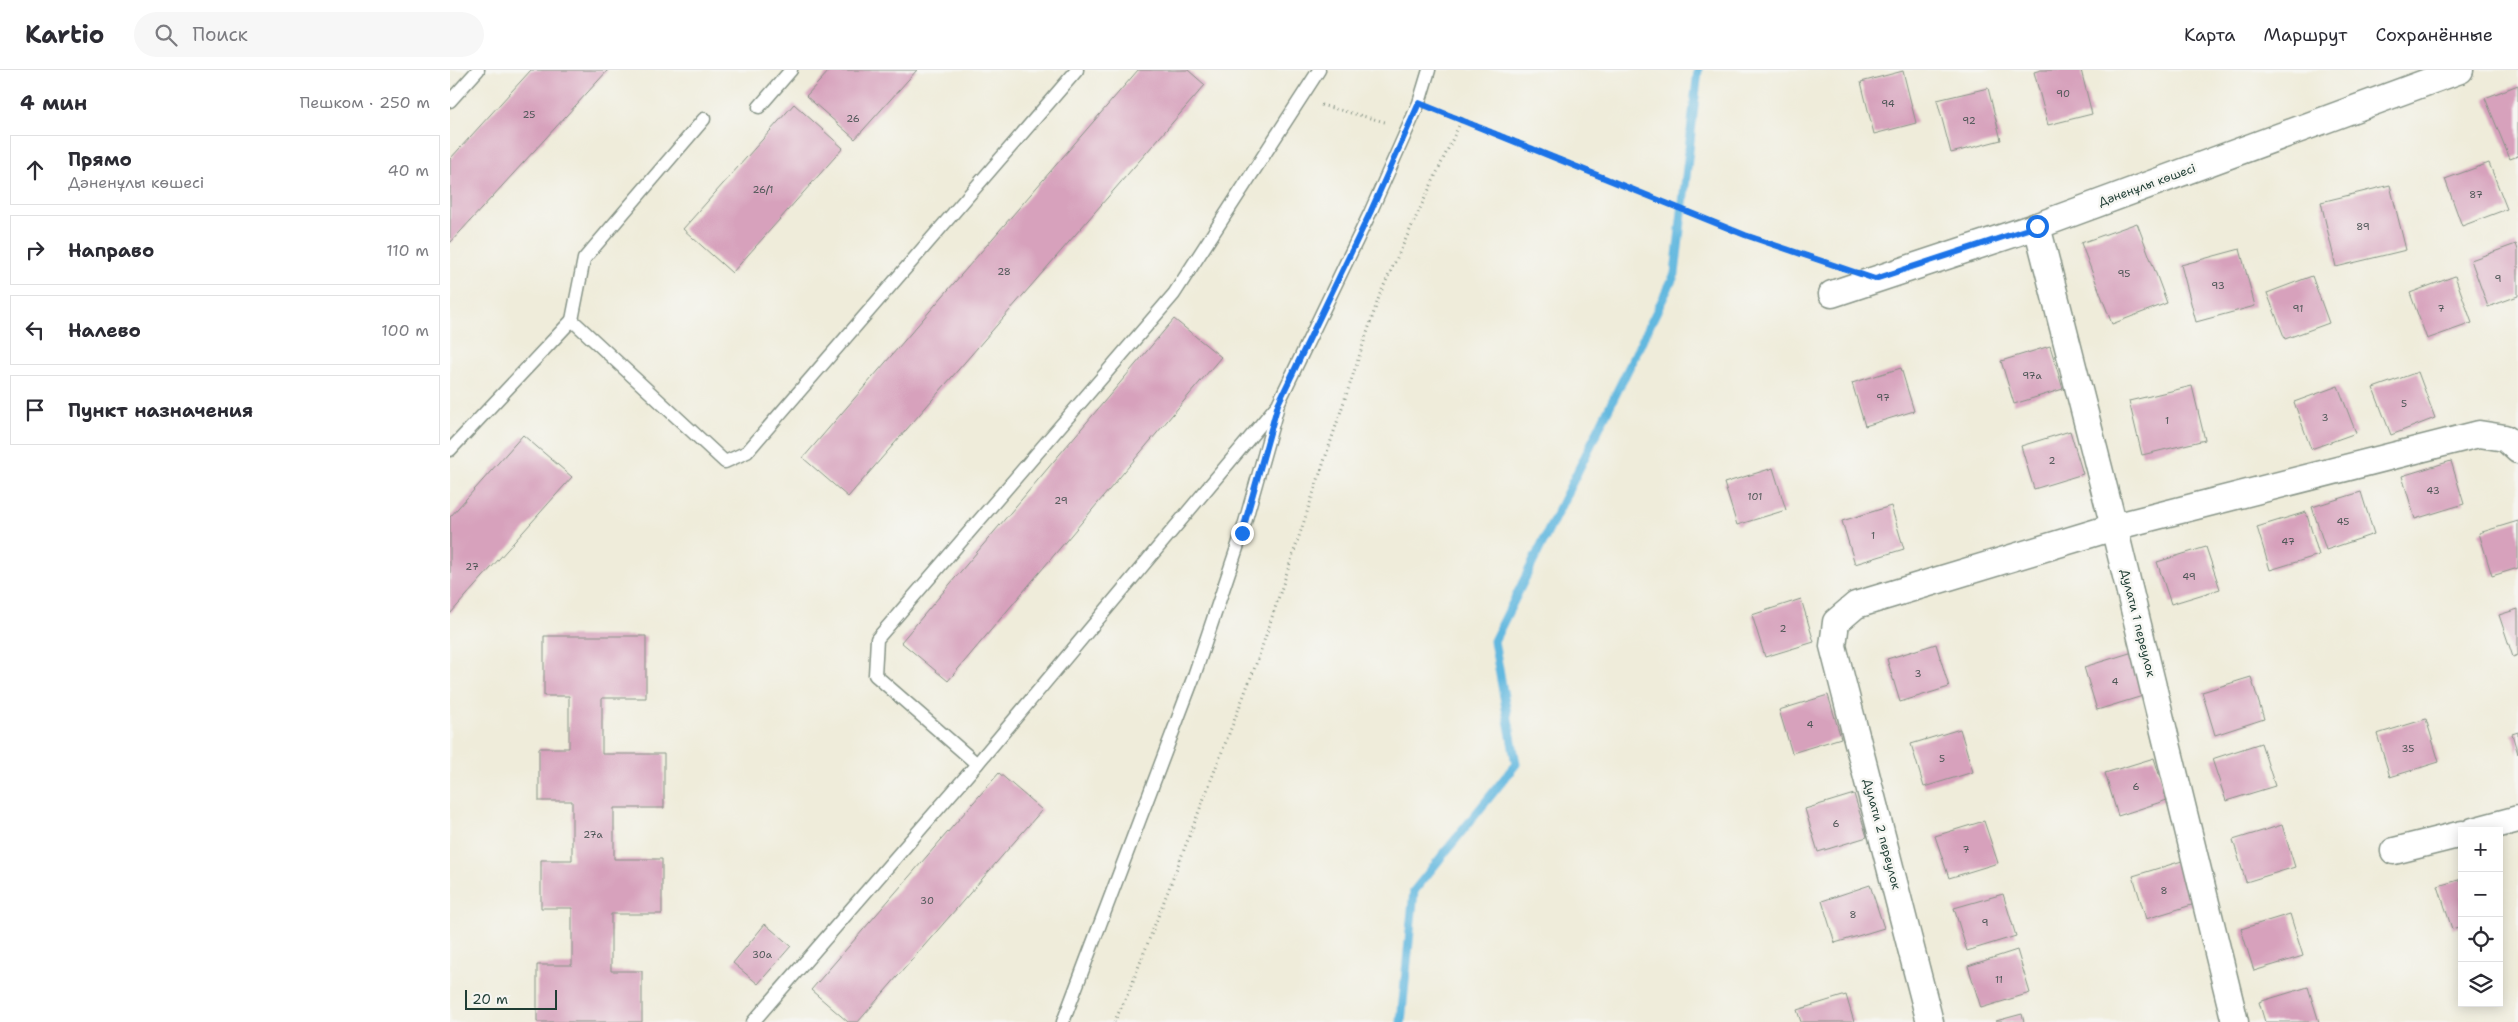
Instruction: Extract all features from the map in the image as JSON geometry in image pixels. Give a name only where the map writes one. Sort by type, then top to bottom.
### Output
[{"type":"street","name":"Дәненұлы көшесі","points":[[1832,294],[2037,226],[2460,70]]},
{"type":"street","name":"Дулати 1 переулок","points":[[2037,226],[2114,527],[2235,1022]]},
{"type":"street","points":[[2114,527],[2479,434],[2505,438],[2518,450]]},
{"type":"street","name":"Дулати 2 переулок","points":[[1930,1022],[1833,646],[1836,622],[1856,606],[2114,527]]},
{"type":"street","points":[[2488,827],[2518,819]]},
{"type":"street","points":[[2394,851],[2458,835]]},
{"type":"lane","points":[[450,102],[478,70]]},
{"type":"lane","points":[[759,107],[791,70]]},
{"type":"lane","points":[[572,320],[725,462],[747,452],[1077,70]]},
{"type":"lane","points":[[977,764],[875,675],[877,638],[1174,294],[1319,70]]},
{"type":"lane","points":[[1063,1022],[1194,676],[1242,533],[1278,404],[1370,213],[1419,103],[1428,70]]},
{"type":"lane","points":[[450,450],[572,320],[584,259],[704,119]]},
{"type":"lane","points":[[753,1022],[977,764],[1278,404]]},
{"type":"path","points":[[1299,100],[1408,128]]},
{"type":"path","points":[[1419,103],[1745,235],[1875,279]]},
{"type":"path","points":[[1114,1022],[1128,994],[1258,659],[1380,294],[1462,119]]},
{"type":"building","points":[[531,70],[608,70],[450,243],[450,159]]},
{"type":"building","points":[[830,70],[917,70],[855,139],[806,96]]},
{"type":"building","points":[[1138,70],[1188,70],[1205,85],[848,497],[803,458]]},
{"type":"building","points":[[2041,70],[2081,70],[2092,114],[2048,125],[2034,72]]},
{"type":"building","points":[[1903,71],[1916,123],[1874,134],[1861,82]]},
{"type":"building","points":[[2518,85],[2518,156],[2510,159],[2485,98]]},
{"type":"building","points":[[1988,88],[2001,140],[1951,153],[1937,100]]},
{"type":"building","points":[[794,104],[843,148],[732,273],[683,229]]},
{"type":"building","points":[[2489,163],[2507,209],[2462,226],[2445,179]]},
{"type":"building","points":[[2390,185],[2406,250],[2336,267],[2321,202]]},
{"type":"building","points":[[2137,223],[2167,303],[2112,324],[2081,243]]},
{"type":"building","points":[[2516,244],[2518,250],[2518,296],[2488,307],[2471,260]]},
{"type":"building","points":[[2240,249],[2255,306],[2196,322],[2181,265]]},
{"type":"building","points":[[2312,276],[2329,323],[2285,339],[2267,293]]},
{"type":"building","points":[[2455,276],[2472,323],[2427,339],[2410,293]]},
{"type":"building","points":[[1174,319],[1221,357],[948,681],[901,642]]},
{"type":"building","points":[[2050,346],[2063,389],[2014,404],[2001,361]]},
{"type":"building","points":[[1901,368],[1914,411],[1865,426],[1852,383]]},
{"type":"building","points":[[2418,372],[2435,418],[2391,435],[2373,388]]},
{"type":"building","points":[[2192,386],[2205,440],[2142,455],[2129,401]]},
{"type":"building","points":[[2338,386],[2356,433],[2311,449],[2294,402]]},
{"type":"building","points":[[2070,431],[2083,474],[2034,489],[2021,446]]},
{"type":"building","points":[[523,435],[572,477],[450,614],[450,517]]},
{"type":"building","points":[[2451,461],[2464,504],[2415,519],[2402,476]]},
{"type":"building","points":[[1773,468],[1786,510],[1737,525],[1724,483]]},
{"type":"building","points":[[2361,492],[2374,534],[2326,550],[2312,507]]},
{"type":"building","points":[[1891,506],[1904,549],[1855,564],[1842,521]]},
{"type":"building","points":[[2306,512],[2319,555],[2270,570],[2257,527]]},
{"type":"building","points":[[2518,521],[2518,568],[2492,576],[2479,533]]},
{"type":"building","points":[[2206,547],[2220,589],[2171,604],[2157,562]]},
{"type":"building","points":[[1801,599],[1814,642],[1765,657],[1752,615]]},
{"type":"building","points":[[2518,609],[2518,655],[2513,657],[2499,615]]},
{"type":"building","points":[[544,636],[646,636],[646,698],[602,698],[602,754],[664,754],[664,808],[614,808],[614,859],[662,859],[662,914],[611,914],[611,971],[642,971],[642,1022],[537,1022],[537,965],[572,965],[572,908],[541,908],[541,860],[572,860],[572,801],[539,801],[539,748],[569,748],[569,696],[544,696]]},
{"type":"building","points":[[1936,644],[1949,687],[1900,702],[1887,659]]},
{"type":"building","points":[[2133,652],[2146,695],[2097,710],[2084,667]]},
{"type":"building","points":[[2251,677],[2264,719],[2215,735],[2202,692]]},
{"type":"building","points":[[1828,695],[1841,738],[1792,753],[1779,710]]},
{"type":"building","points":[[2426,719],[2439,762],[2390,777],[2377,734]]},
{"type":"building","points":[[1960,729],[1973,772],[1924,787],[1911,744]]},
{"type":"building","points":[[2518,732],[2518,754],[2512,734]]},
{"type":"building","points":[[2261,743],[2275,786],[2226,801],[2212,759]]},
{"type":"building","points":[[2154,758],[2167,800],[2118,816],[2105,773]]},
{"type":"building","points":[[999,773],[1042,810],[858,1022],[848,1022],[811,990]]},
{"type":"building","points":[[1854,794],[1867,837],[1818,852],[1805,809]]},
{"type":"building","points":[[1984,821],[1998,863],[1949,878],[1935,836]]},
{"type":"building","points":[[2282,825],[2295,867],[2246,882],[2233,840]]},
{"type":"building","points":[[2182,861],[2195,904],[2146,919],[2133,876]]},
{"type":"building","points":[[2458,880],[2458,927],[2452,929],[2438,886]]},
{"type":"building","points":[[1870,885],[1884,928],[1835,943],[1822,901]]},
{"type":"building","points":[[2003,894],[2016,936],[1967,951],[1954,908]]},
{"type":"building","points":[[2290,914],[2303,956],[2254,971],[2241,929]]},
{"type":"building","points":[[765,924],[791,946],[758,984],[733,963]]},
{"type":"building","points":[[2017,950],[2030,993],[1981,1008],[1968,966]]},
{"type":"building","points":[[2308,987],[2319,1022],[2265,1022],[2259,1002]]},
{"type":"building","points":[[1846,995],[1854,1022],[1801,1022],[1797,1010]]},
{"type":"building","points":[[2022,1014],[2024,1022],[1996,1022],[1996,1021]]},
{"type":"waterway","points":[[1401,1022],[1414,891],[1516,764],[1494,641],[1675,274],[1698,70]]},
{"type":"route","points":[[1242,533],[1278,404],[1370,213],[1419,103],[1745,235],[1875,279],[2037,226]]}]
